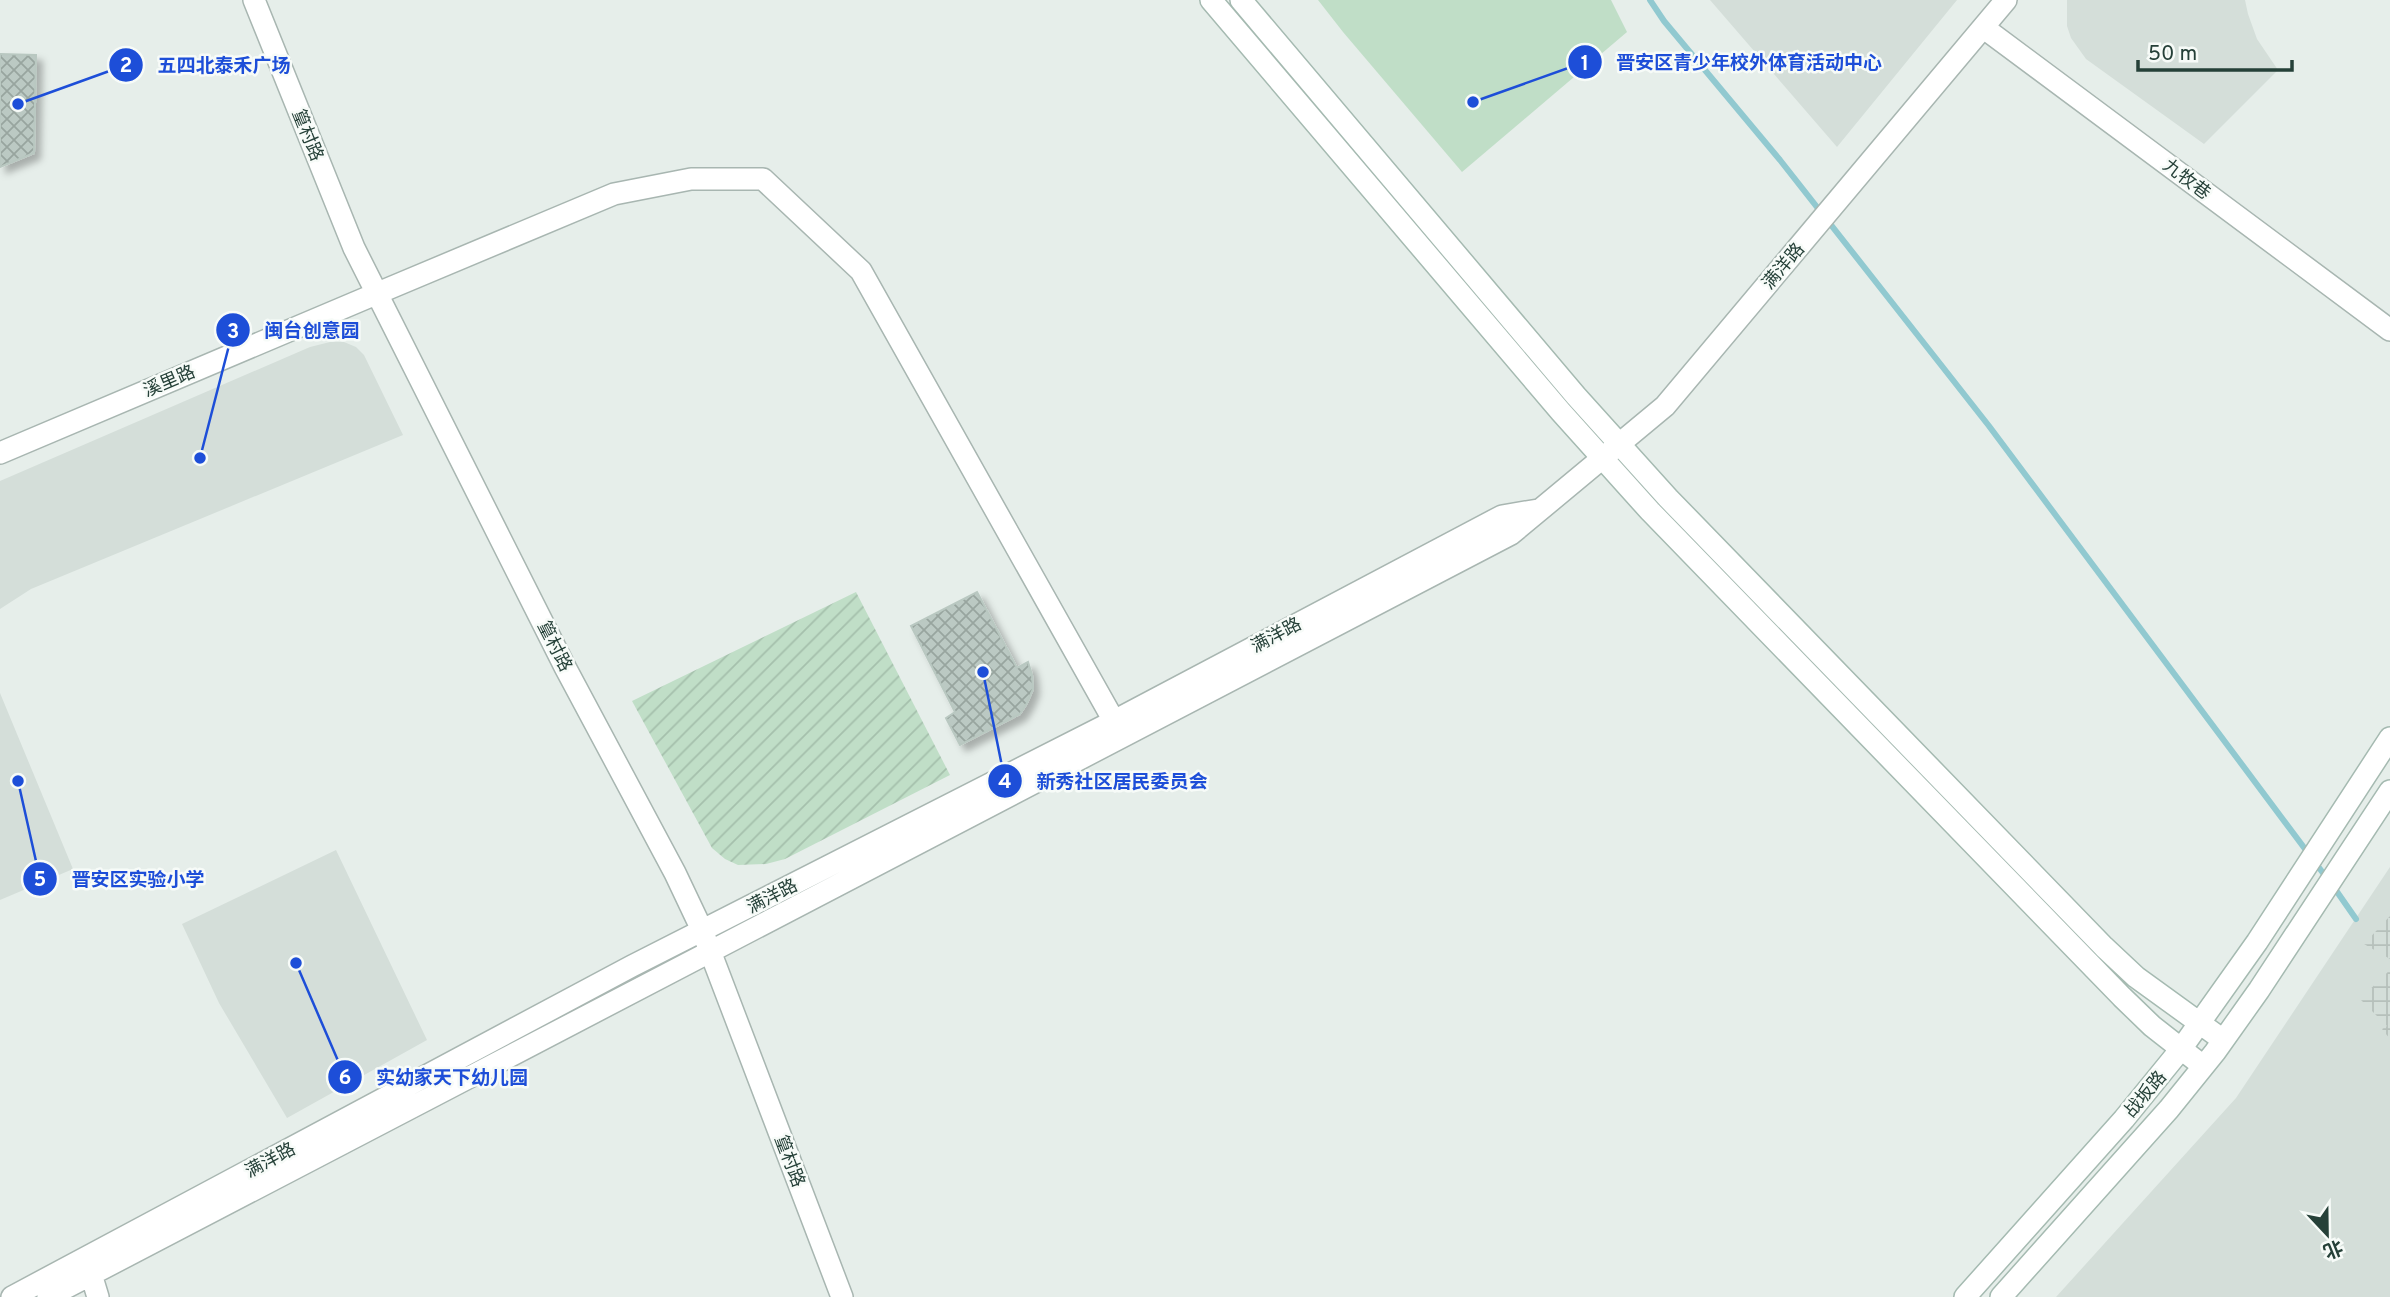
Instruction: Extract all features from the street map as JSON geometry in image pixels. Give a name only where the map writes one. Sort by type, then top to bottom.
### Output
[{"type":"street","name":"篁村路","points":[[254,0],[354,248],[565,667],[675,873],[702,930],[842,1297]]},
{"type":"street","points":[[1211,0],[1561,412],[1650,511],[2122,997],[2203,1066]]},
{"type":"street","points":[[1241,0],[1576,396],[1668,498],[2104,947],[2136,977],[2223,1040]]},
{"type":"street","name":"满洋路","points":[[12,1297],[88,1266],[710,952],[1511,534],[1665,406],[2006,0]]},
{"type":"street","name":"九牧巷","points":[[1984,28],[2390,330]]},
{"type":"street","name":"溪里路","points":[[0,453],[614,194],[691,179],[763,179],[861,271],[1114,721]]},
{"type":"street","name":"满洋路","points":[[48,1297],[88,1266],[702,930],[1114,721],[1502,516],[1538,510]]},
{"type":"street","name":"战坂路","points":[[1965,1297],[2124,1119],[2181,1049],[2390,738]]},
{"type":"street","name":"战坂路","points":[[2001,1297],[2169,1109],[2223,1040],[2390,791]]},
{"type":"street","points":[[88,1266],[98,1297]]},
{"type":"shaded area","points":[[1710,0],[1957,0],[1837,147]]},
{"type":"shaded area","points":[[2067,0],[2245,0],[2257,39],[2278,70],[2204,144],[2086,59],[2071,38],[2067,26]]},
{"type":"shaded area","points":[[344,342],[356,347],[364,355],[403,435],[31,589],[0,609],[0,481],[310,347]]},
{"type":"shaded area","points":[[0,693],[73,869],[0,900]]},
{"type":"shaded area","points":[[336,850],[427,1040],[287,1118],[219,1003],[182,924]]},
{"type":"shaded area","points":[[2390,867],[2390,1297],[2056,1297],[2236,1098]]},
{"type":"shaded area","points":[[2390,916],[2390,959],[2364,944]]},
{"type":"shaded area","points":[[2390,970],[2390,1039],[2382,1029],[2387,1026],[2360,999]]},
{"type":"green space","points":[[1318,0],[1611,0],[1627,32],[1462,172]]},
{"type":"green space","points":[[856,592],[950,775],[785,859],[766,864],[738,865],[712,848],[632,701]]},
{"type":"building","points":[[0,54],[36,55],[34,153],[0,167]]},
{"type":"building","points":[[977,592],[1017,668],[1028,662],[1033,689],[1020,714],[960,745],[946,718],[955,712],[911,626]]},
{"type":"waterway","points":[[1650,0],[1664,21],[1780,160],[1989,426],[2326,877]]},
{"type":"waterway","points":[[2333,886],[2356,919]]},
{"type":"place","name":"晋安区青少年校外体育活动中心","points":[[1473,102]]},
{"type":"place","name":"五四北泰禾广场","points":[[18,104]]},
{"type":"place","name":"闽台创意园","points":[[200,458]]},
{"type":"place","name":"新秀社区居民委员会","points":[[983,672]]},
{"type":"place","name":"晋安区实验小学","points":[[18,781]]},
{"type":"place","name":"实幼家天下幼儿园","points":[[296,963]]}]
